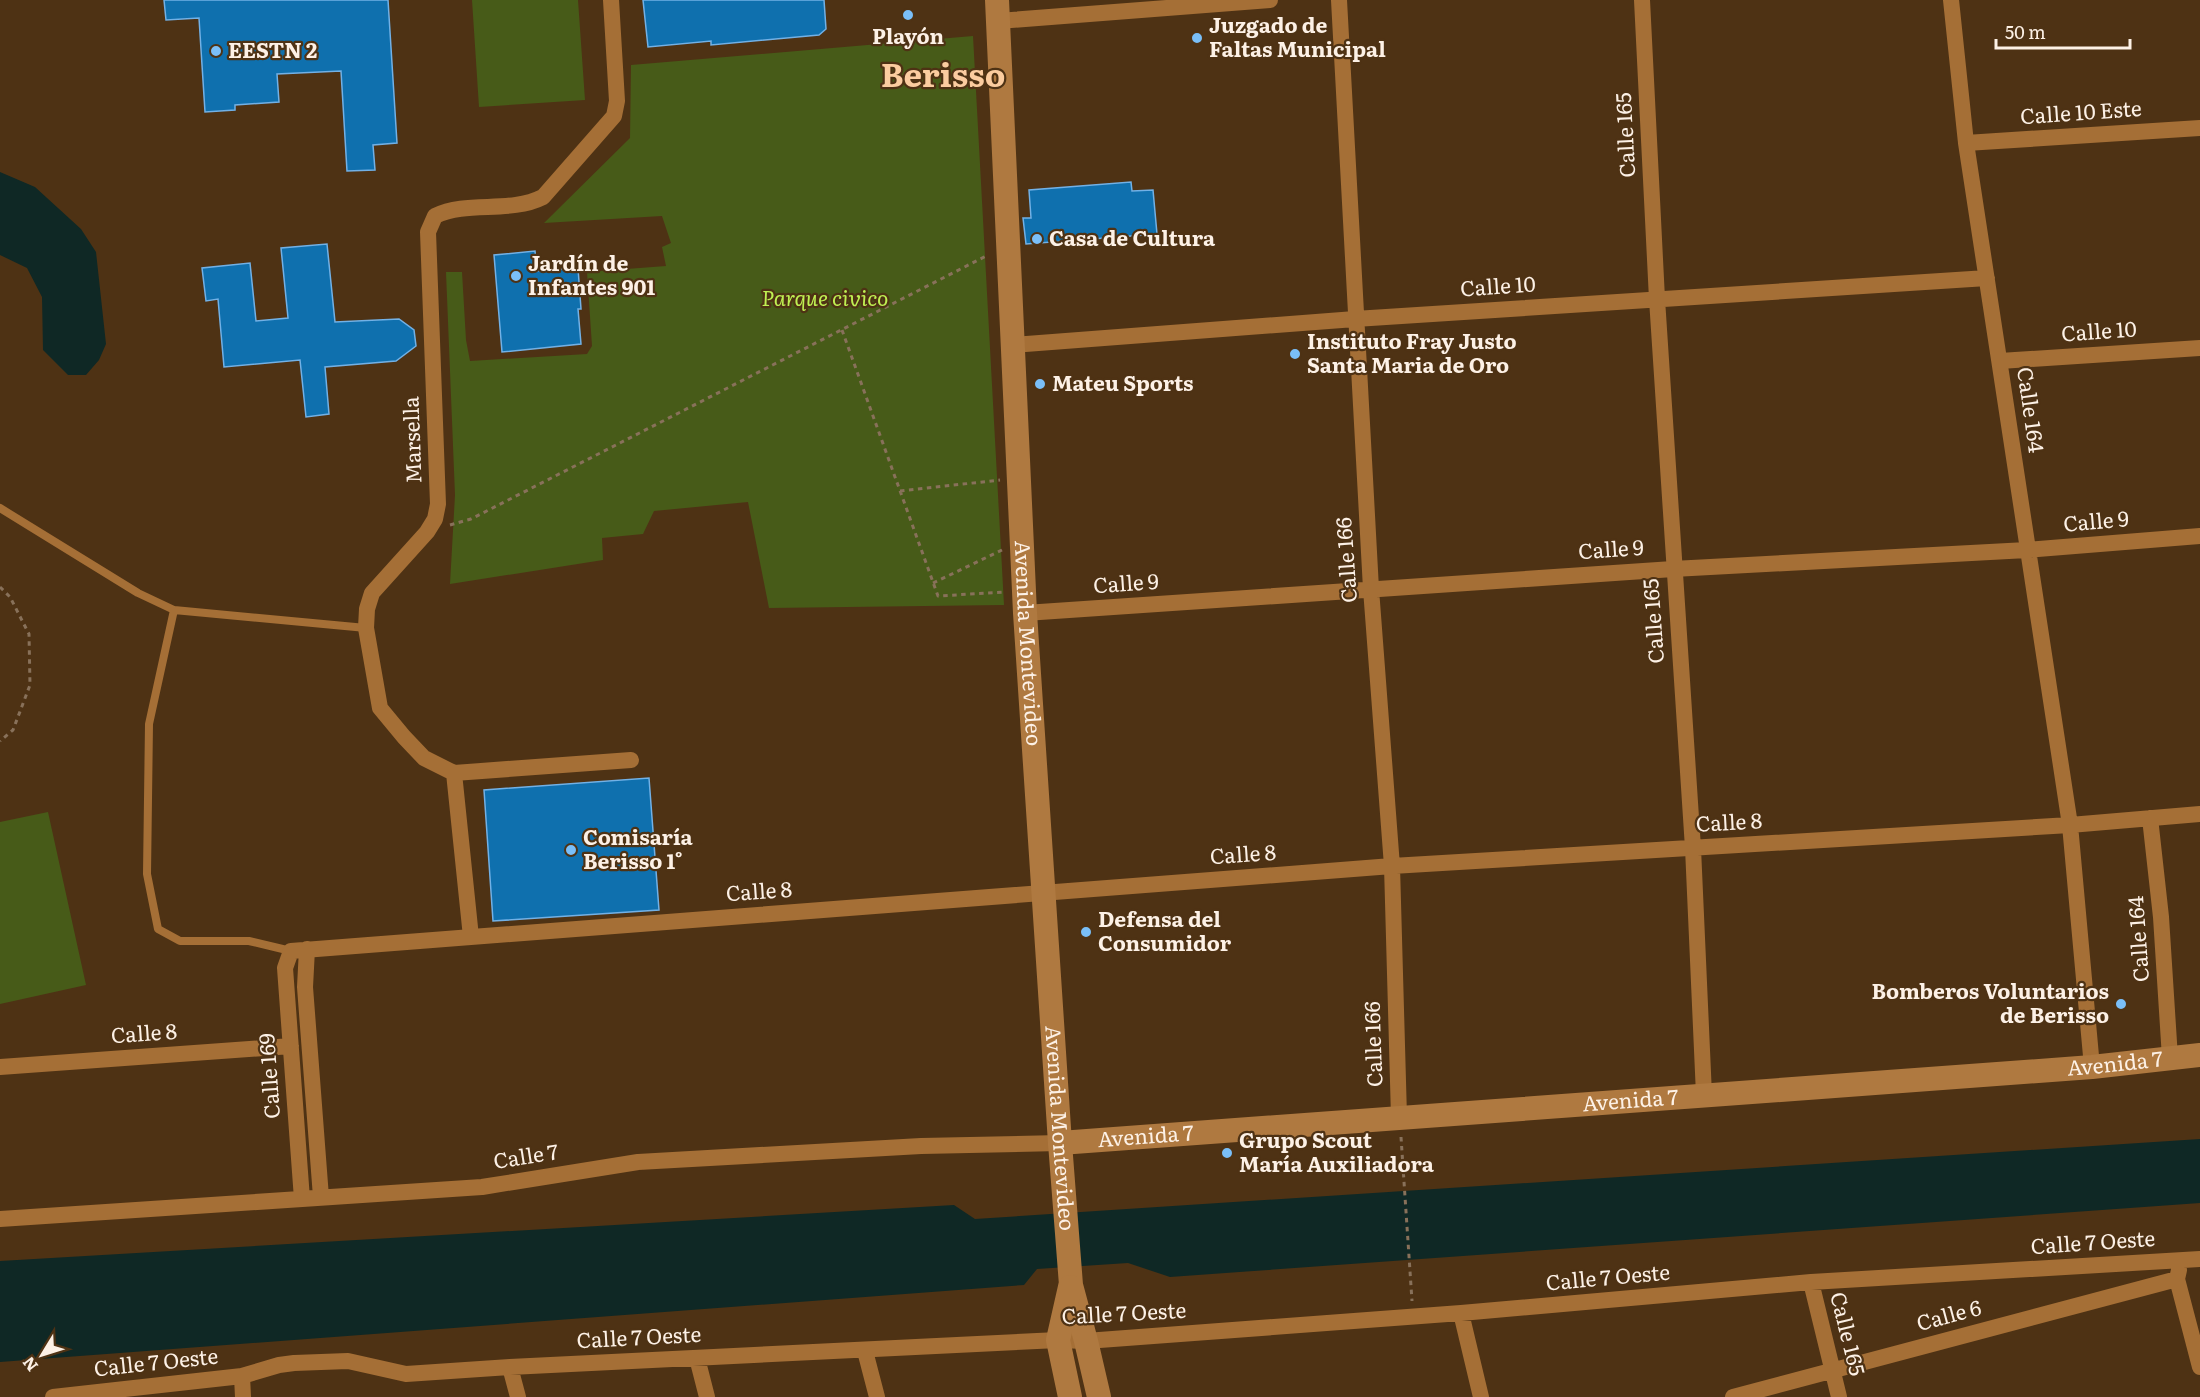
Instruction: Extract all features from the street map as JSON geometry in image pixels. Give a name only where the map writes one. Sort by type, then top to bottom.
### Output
[{"type":"main road","name":"Avenida Montevideo","points":[[998,11],[1025,602],[1042,893],[1060,1143],[1071,1284],[1099,1397]]},
{"type":"main road","name":"Avenida 7","points":[[1060,1143],[2092,1067],[2200,1055]]},
{"type":"main road","name":"Avenida Montevideo","points":[[1070,1397],[1058,1340],[1071,1284]]},
{"type":"street","name":"Marsella","points":[[454,773],[424,758],[380,708],[366,628],[367,609],[372,593],[427,532],[435,519],[438,504],[428,232],[435,216],[449,210],[527,205],[543,197],[614,116],[617,101],[611,0]]},
{"type":"street","points":[[998,11],[1270,0]]},
{"type":"street","name":"Calle 166","points":[[1339,0],[1371,589],[1392,866],[1399,1117]]},
{"type":"street","name":"Calle 165","points":[[1642,0],[1673,569],[1693,848],[1704,1095]]},
{"type":"street","name":"Calle 164","points":[[1952,0],[1966,143],[2070,825],[2092,1067]]},
{"type":"street","name":"Calle 10 Este","points":[[1966,143],[2200,128]]},
{"type":"street","name":"Calle 10","points":[[1013,345],[1355,319],[1987,278]]},
{"type":"street","name":"Calle 10","points":[[2000,361],[2200,348]]},
{"type":"street","name":"Calle 9","points":[[1025,602],[1371,589],[1673,569],[2027,550],[2200,536]]},
{"type":"street","points":[[471,937],[454,773],[631,760]]},
{"type":"street","name":"Calle 8","points":[[299,950],[1392,866],[2070,825],[2200,814]]},
{"type":"street","name":"Calle 164","points":[[2150,818],[2161,917],[2170,1058]]},
{"type":"street","name":"Calle 169","points":[[299,950],[285,968],[302,1199]]},
{"type":"street","name":"Calle 169","points":[[299,950],[305,987],[321,1197]]},
{"type":"street","name":"Calle 8","points":[[0,1067],[291,1046]]},
{"type":"street","name":"Calle 7","points":[[0,1219],[482,1187],[638,1162],[921,1146],[1060,1143]]},
{"type":"street","name":"Calle 7 Oeste","points":[[53,1397],[242,1376],[294,1362],[348,1361],[406,1374],[1058,1340],[1086,1341],[1413,1317],[1811,1282],[2200,1259]]},
{"type":"street","points":[[2180,1260],[2177,1280],[2200,1367]]},
{"type":"street","name":"Calle 6","points":[[1733,1397],[2177,1280]]},
{"type":"street","name":"Calle 165","points":[[1811,1282],[1839,1397]]},
{"type":"street","points":[[1461,1313],[1481,1397]]},
{"type":"street","points":[[865,1351],[877,1397]]},
{"type":"street","points":[[697,1358],[706,1397]]},
{"type":"street","points":[[510,1367],[518,1397]]},
{"type":"street","points":[[242,1376],[243,1397]]},
{"type":"lane","points":[[0,508],[138,593],[174,610],[366,628]]},
{"type":"lane","points":[[174,610],[149,724],[147,874],[158,929],[180,941],[249,941],[299,950]]},
{"type":"path","points":[[427,532],[471,519],[1009,244]]},
{"type":"path","points":[[842,329],[938,596],[1025,602]]},
{"type":"path","points":[[900,491],[1019,478]]},
{"type":"path","points":[[933,583],[1022,541]]},
{"type":"path","points":[[0,587],[10,597],[29,634],[30,685],[13,729],[0,741]]},
{"type":"path","points":[[1399,1117],[1413,1317]]},
{"type":"green space","points":[[472,0],[578,0],[585,100],[479,107]]},
{"type":"green space","name":"Parque civico","points":[[973,36],[1004,605],[769,608],[748,502],[654,511],[643,534],[602,538],[603,560],[450,584],[455,495],[446,272],[462,272],[466,340],[470,361],[587,354],[592,346],[587,272],[666,266],[662,247],[671,243],[662,216],[544,223],[630,138],[631,65]]},
{"type":"green space","points":[[48,812],[86,985],[0,1004],[0,822]]},
{"type":"water","points":[[0,172],[35,187],[81,229],[96,252],[106,344],[99,360],[86,375],[68,375],[43,350],[42,297],[27,268],[0,255]]},
{"type":"water","points":[[2200,1139],[2200,1203],[1170,1277],[1128,1263],[1037,1269],[1024,1285],[0,1362],[0,1261],[954,1205],[975,1219]]},
{"type":"building","points":[[164,0],[388,0],[397,143],[373,145],[375,170],[347,171],[341,71],[277,74],[279,102],[235,105],[235,110],[205,112],[199,18],[166,20]]},
{"type":"building","points":[[643,0],[824,0],[826,29],[819,35],[711,45],[711,41],[648,47]]},
{"type":"building","points":[[1131,182],[1132,191],[1153,190],[1157,234],[1026,244],[1023,218],[1031,218],[1029,190]]},
{"type":"building","points":[[327,244],[335,322],[399,319],[414,330],[416,346],[396,361],[325,367],[329,414],[306,417],[300,360],[224,367],[218,299],[206,301],[202,268],[250,263],[256,321],[288,318],[281,248]]},
{"type":"building","points":[[535,251],[537,271],[578,268],[581,344],[502,352],[494,255]]},
{"type":"building","name":"Comisaría Berisso 1°","points":[[649,778],[659,910],[493,921],[484,790]]},
{"type":"place","name":"Playón","points":[[908,15]]},
{"type":"place","name":"Juzgado de Faltas Municipal","points":[[1197,38]]},
{"type":"place","name":"EESTN 2","points":[[216,51]]},
{"type":"place","name":"Casa de Cultura","points":[[1037,239]]},
{"type":"place","name":"Jardín de Infantes 901","points":[[516,276]]},
{"type":"place","name":"Instituto Fray Justo Santa Maria de Oro","points":[[1295,354]]},
{"type":"place","name":"Mateu Sports","points":[[1040,384]]},
{"type":"place","name":"Comisaría Berisso 1°","points":[[571,850]]},
{"type":"place","name":"Defensa del Consumidor","points":[[1086,932]]},
{"type":"place","name":"Bomberos Voluntarios de Berisso","points":[[2121,1004]]},
{"type":"place","name":"Grupo Scout María Auxiliadora","points":[[1227,1153]]},
{"type":"district","name":"Berisso","points":[[943,75]]}]
